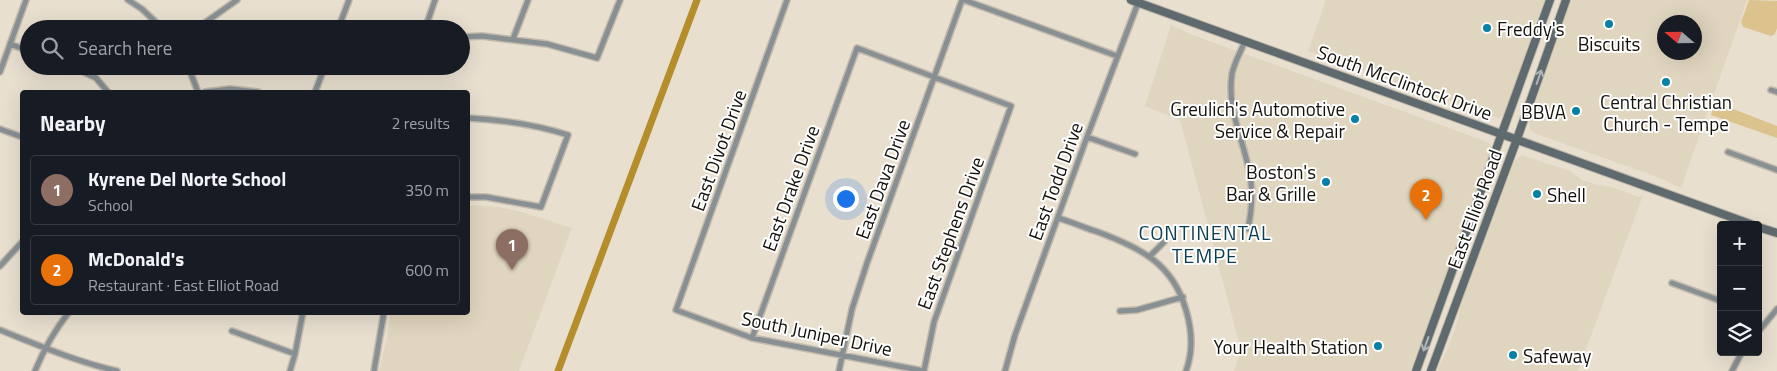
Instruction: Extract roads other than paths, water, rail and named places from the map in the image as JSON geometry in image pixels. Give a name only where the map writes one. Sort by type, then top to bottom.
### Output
[{"type":"main road","name":"East Elliot Road","points":[[1416,371],[1550,0]]},
{"type":"main road","name":"East Elliot Road","points":[[1431,371],[1517,140],[1566,0]]},
{"type":"main road","name":"South McClintock Drive","points":[[1134,1],[1742,221]]},
{"type":"main road","points":[[1762,228],[1777,233]]},
{"type":"main road","points":[[1436,317],[1453,313]]},
{"type":"street","points":[[0,72],[26,0]]},
{"type":"street","points":[[128,0],[142,9],[154,20]]},
{"type":"street","points":[[209,20],[238,0]]},
{"type":"street","points":[[341,20],[348,0]]},
{"type":"street","points":[[427,20],[435,0]]},
{"type":"street","points":[[513,39],[528,0]]},
{"type":"street","points":[[470,37],[513,39],[547,44],[597,58],[620,0]]},
{"type":"street","name":"East Divot Drive","points":[[676,310],[787,0]]},
{"type":"street","points":[[963,0],[1117,56]]},
{"type":"street","name":"East Dava Drive","points":[[839,371],[852,309],[867,263],[963,0]]},
{"type":"street","name":"East Todd Drive","points":[[1005,371],[1015,335],[1117,56],[1134,1]]},
{"type":"street","points":[[1245,41],[1232,72],[1231,95],[1233,115],[1251,182],[1252,205],[1248,229]]},
{"type":"street","points":[[10,44],[20,48]]},
{"type":"street","name":"East Drake Drive","points":[[752,338],[857,48],[935,77]]},
{"type":"street","points":[[90,75],[96,78],[107,90]]},
{"type":"street","points":[[191,75],[197,90]]},
{"type":"street","points":[[316,90],[322,75]]},
{"type":"street","name":"East Stephens Drive","points":[[924,371],[934,322],[1011,106],[935,77]]},
{"type":"street","points":[[222,90],[239,90]]},
{"type":"street","points":[[470,118],[503,120],[541,126],[568,135],[541,207],[470,197]]},
{"type":"street","points":[[0,129],[20,136]]},
{"type":"street","points":[[1087,137],[1136,154]]},
{"type":"street","points":[[1728,152],[1777,170]]},
{"type":"street","points":[[1058,218],[1123,241],[1150,256],[1165,270],[1183,297],[1189,320],[1191,343],[1186,371]]},
{"type":"street","points":[[1150,256],[1164,242]]},
{"type":"street","points":[[0,266],[20,244]]},
{"type":"street","points":[[1672,283],[1717,300]]},
{"type":"street","points":[[1120,311],[1137,310],[1183,297]]},
{"type":"street","points":[[1764,327],[1777,309]]},
{"type":"street","name":"South Juniper Drive","points":[[676,310],[752,338],[924,371]]},
{"type":"street","points":[[36,371],[45,348],[67,315]]},
{"type":"street","points":[[290,371],[302,315]]},
{"type":"street","points":[[374,371],[383,315]]},
{"type":"street","points":[[0,330],[101,368],[117,371]]},
{"type":"street","points":[[232,331],[295,354]]},
{"type":"street","points":[[1732,371],[1740,356]]},
{"type":"waterway","points":[[558,371],[697,0]]},
{"type":"place","name":"Biscuits","points":[[1609,24]]},
{"type":"place","name":"Freddy's","points":[[1487,28]]},
{"type":"place","name":"Central Christian Church - Tempe","points":[[1666,82]]},
{"type":"place","name":"BBVA","points":[[1576,111]]},
{"type":"place","name":"Greulich's Automotive Service & Repair","points":[[1355,119]]},
{"type":"place","name":"Boston's Bar & Grille","points":[[1326,182]]},
{"type":"place","name":"Shell","points":[[1537,194]]},
{"type":"place","name":"McDonald's","points":[[1426,220]]},
{"type":"place","name":"Kyrene Del Norte School","points":[[512,270]]},
{"type":"place","name":"Your Health Station","points":[[1378,346]]},
{"type":"place","name":"Safeway","points":[[1513,355]]},
{"type":"district","name":"CONTINENTAL TEMPE","points":[[1205,244]]}]
